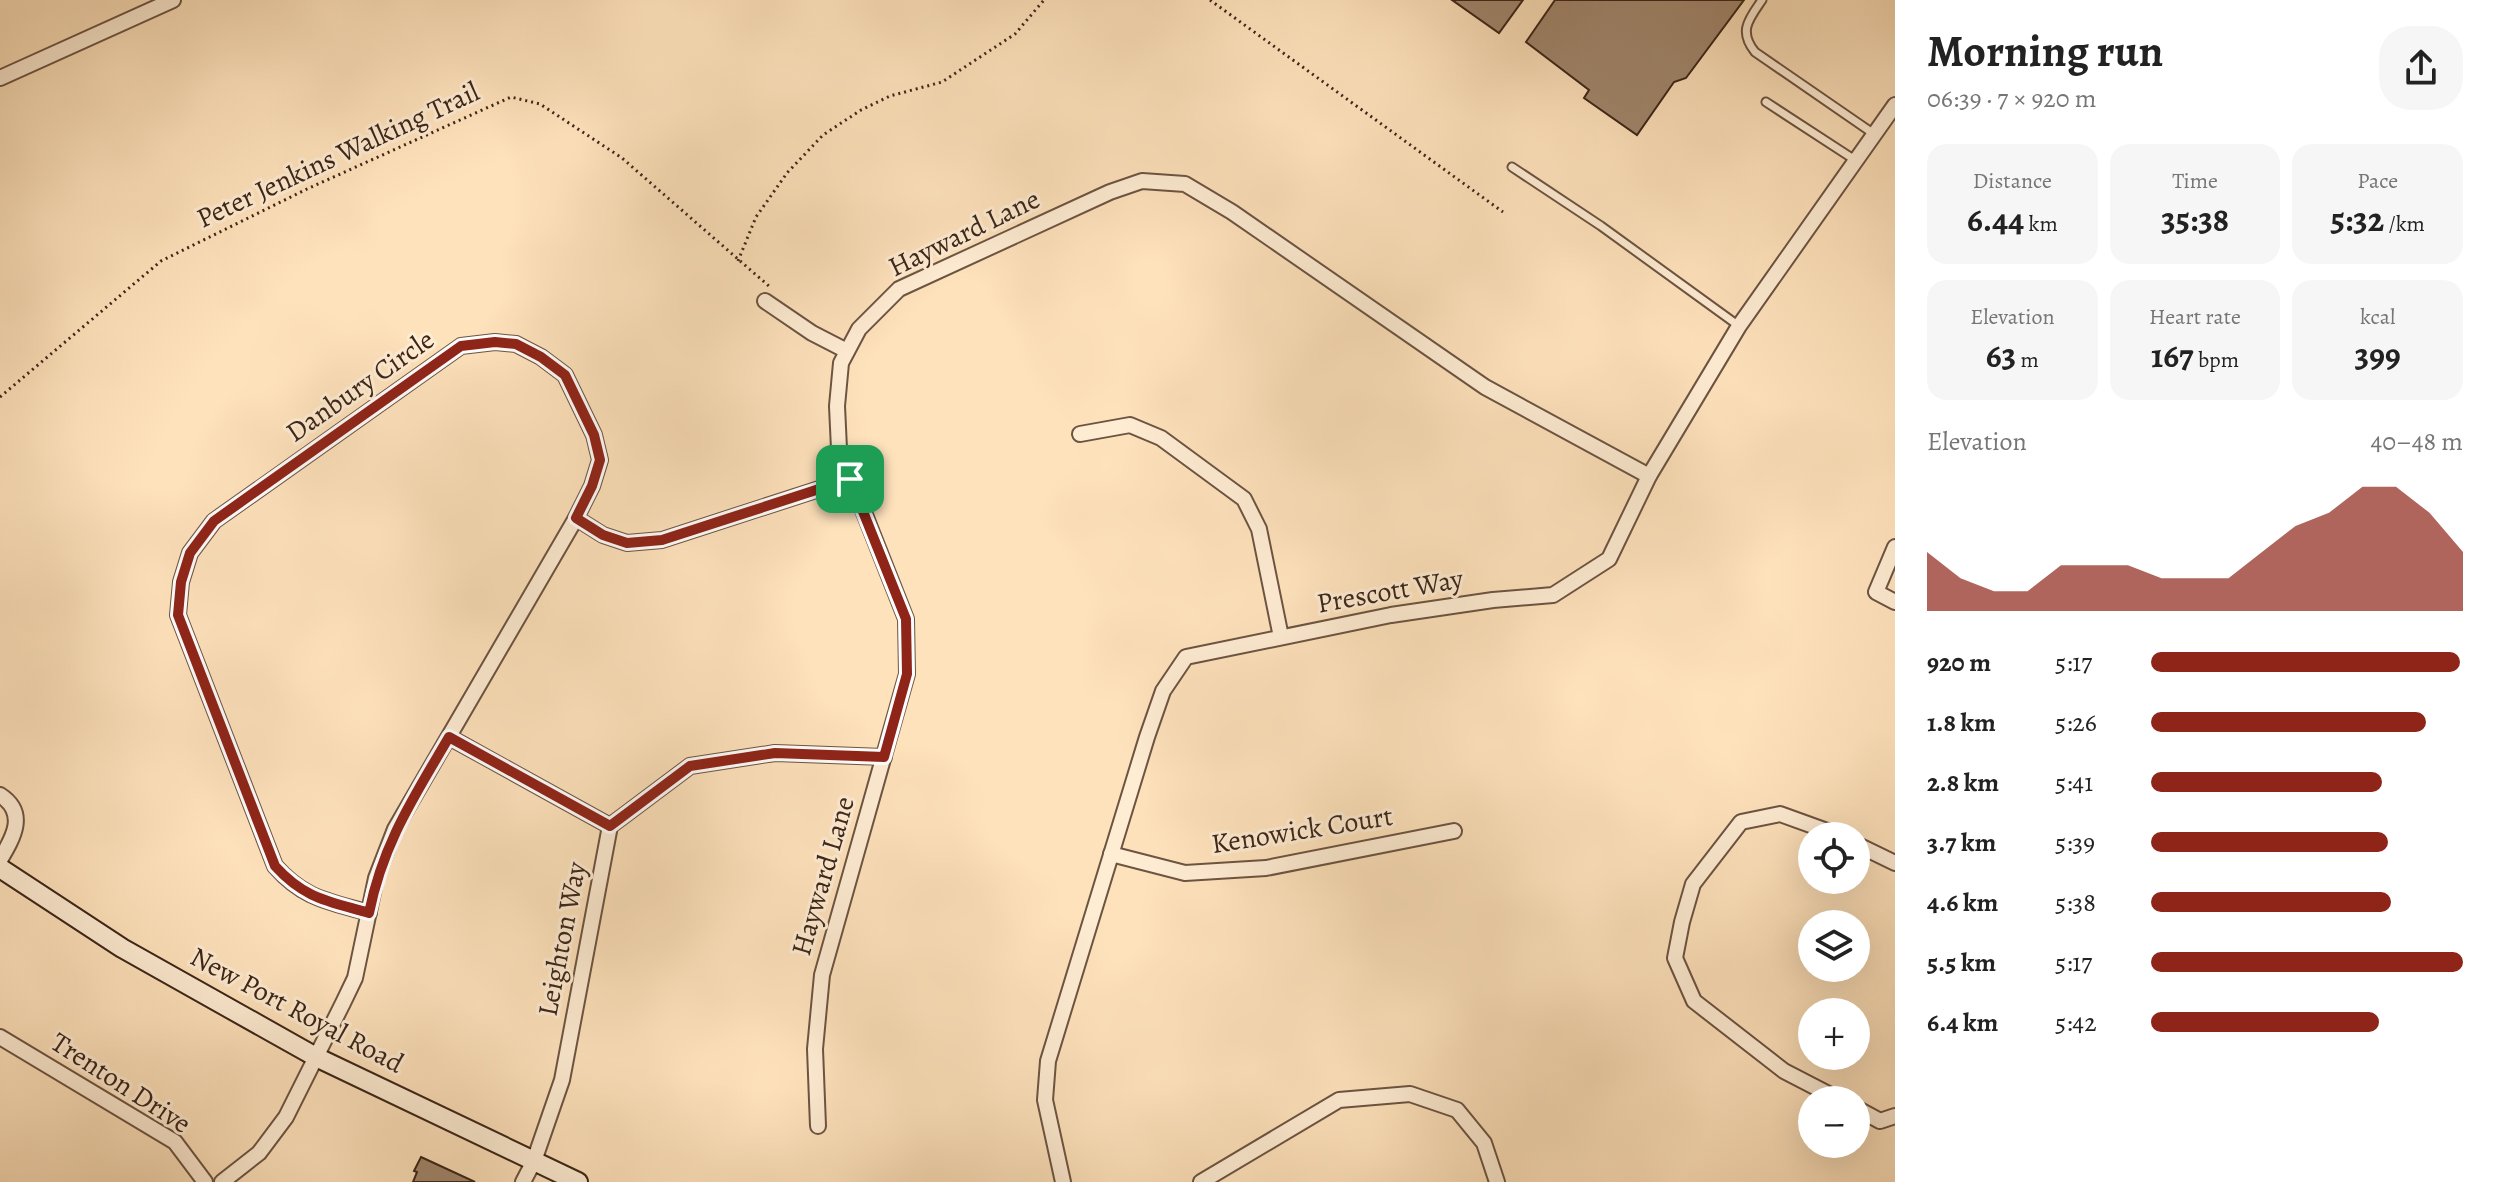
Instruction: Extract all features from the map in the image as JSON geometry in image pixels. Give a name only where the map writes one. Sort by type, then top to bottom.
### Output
[{"type":"street","points":[[0,78],[173,0]]},
{"type":"street","name":"Prescott Way","points":[[1063,1182],[1045,1100],[1048,1061],[1163,691],[1186,657],[1391,615],[1553,595],[1609,559],[1649,476],[1739,326],[1895,105]]},
{"type":"street","name":"Hayward Lane","points":[[818,1126],[815,1049],[822,975],[907,674],[906,619],[839,449],[837,406],[841,363],[859,329],[899,289],[1110,192],[1142,181],[1185,184],[1232,212],[1485,387],[1649,476]]},
{"type":"street","points":[[768,294],[812,333],[847,351]]},
{"type":"street","name":"Danbury Circle","points":[[222,1182],[259,1153],[286,1117],[355,978],[369,913],[376,878],[395,829],[592,486],[600,460],[594,435],[565,375],[516,344],[495,342],[461,346],[214,521],[190,553],[181,582],[178,615],[275,866],[291,884],[309,895],[369,913]]},
{"type":"street","points":[[1080,434],[1130,425],[1161,438],[1244,499],[1259,529],[1281,637]]},
{"type":"street","points":[[576,518],[603,535],[627,543],[662,540],[850,479]]},
{"type":"street","points":[[1895,547],[1876,592],[1895,602]]},
{"type":"street","points":[[449,737],[610,826],[690,766],[775,753],[884,757]]},
{"type":"street","points":[[0,795],[9,801],[17,824],[0,860]]},
{"type":"street","points":[[1802,822],[1780,814],[1741,822],[1693,884],[1675,958],[1694,1001],[1784,1071],[1813,1086]]},
{"type":"street","name":"Leighton Way","points":[[523,1182],[534,1161],[562,1080],[610,826]]},
{"type":"street","name":"Kenowick Court","points":[[1111,854],[1185,873],[1266,868],[1454,831]]},
{"type":"street","points":[[1870,851],[1895,863]]},
{"type":"street","name":"New Port Royal Road","points":[[0,868],[122,948],[316,1057],[578,1182]]},
{"type":"street","name":"Trenton Drive","points":[[0,1037],[175,1142],[205,1182]]},
{"type":"street","points":[[1201,1182],[1339,1100],[1410,1094],[1457,1110],[1484,1143],[1497,1182]]},
{"type":"street","points":[[1870,1116],[1880,1121],[1895,1116]]},
{"type":"lane","points":[[1762,0],[1746,32],[1747,42],[1755,52],[1874,134]]},
{"type":"lane","points":[[1766,102],[1855,160]]},
{"type":"lane","points":[[1512,167],[1601,226],[1739,326]]},
{"type":"path","points":[[738,261],[756,217],[787,173],[823,135],[861,110],[890,96],[942,82],[1015,34],[1044,0]]},
{"type":"path","points":[[1210,0],[1503,212]]},
{"type":"path","name":"Peter Jenkins Walking Trail","points":[[0,397],[161,261],[307,189],[511,97],[540,104],[622,158],[738,261],[768,294]]},
{"type":"building","points":[[1452,0],[1523,0],[1499,33]]},
{"type":"building","points":[[1555,0],[1744,0],[1686,78],[1674,82],[1637,135],[1584,98],[1589,90],[1526,42]]},
{"type":"building","points":[[421,1157],[475,1182],[413,1182],[417,1172],[414,1171]]},
{"type":"route","points":[[495,342],[516,344],[565,375],[594,435],[600,460],[592,486],[576,518],[603,535],[627,543],[662,540],[850,479],[906,619],[907,674],[884,757],[775,753],[690,766],[610,826],[449,737],[395,829],[376,878],[369,913],[309,895],[291,884],[275,866],[178,615],[181,582],[190,553],[214,521],[461,346],[495,342]]}]
